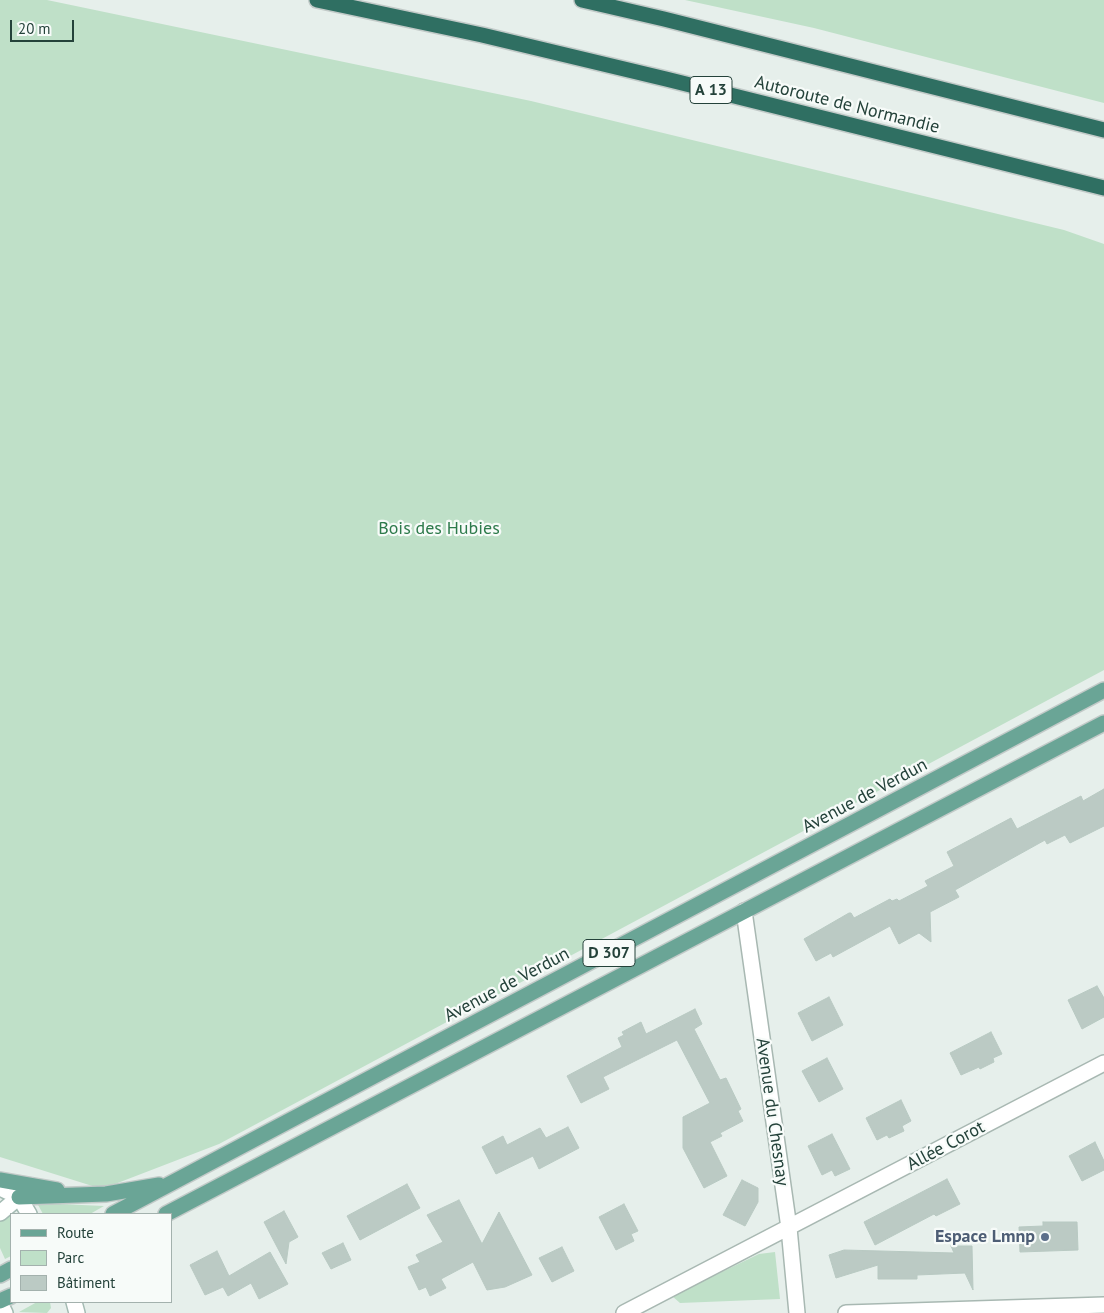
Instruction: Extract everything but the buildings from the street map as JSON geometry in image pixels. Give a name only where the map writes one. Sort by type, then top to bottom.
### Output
[{"type":"highway","name":"Autoroute de Normandie","points":[[317,0],[482,35],[666,78],[1104,188]]},
{"type":"highway","points":[[582,0],[673,21],[1104,130]]},
{"type":"main road","name":"Avenue de Verdun","points":[[115,1213],[1104,690]]},
{"type":"main road","name":"D 307","points":[[168,1213],[1104,723]]},
{"type":"main road","points":[[0,1180],[85,1195]]},
{"type":"main road","points":[[19,1197],[106,1194],[173,1183]]},
{"type":"street","name":"Avenue du Chesnay","points":[[744,911],[789,1228],[796,1313]]},
{"type":"street","name":"Allée Corot","points":[[624,1313],[1104,1064]]},
{"type":"street","points":[[0,1188],[19,1197],[28,1213]]},
{"type":"street","points":[[0,1213],[19,1197]]},
{"type":"street","points":[[0,1302],[5,1313]]},
{"type":"street","points":[[846,1313],[1104,1305]]},
{"type":"green space","name":"Bois des Hubies","points":[[0,0],[47,0],[531,101],[1064,230],[1104,244],[1104,670],[219,1144],[102,1189],[0,1157]]},
{"type":"green space","points":[[685,0],[1104,0],[1104,103],[814,28]]},
{"type":"green space","points":[[37,1203],[104,1206],[92,1213],[42,1213]]},
{"type":"green space","points":[[10,1216],[10,1256],[5,1259],[0,1248],[0,1222]]},
{"type":"green space","points":[[775,1252],[780,1299],[680,1303],[672,1296],[759,1254]]},
{"type":"green space","points":[[35,1303],[50,1303],[51,1308],[47,1313],[19,1312]]},
{"type":"place","name":"Espace Lmnp","points":[[1045,1237]]}]
